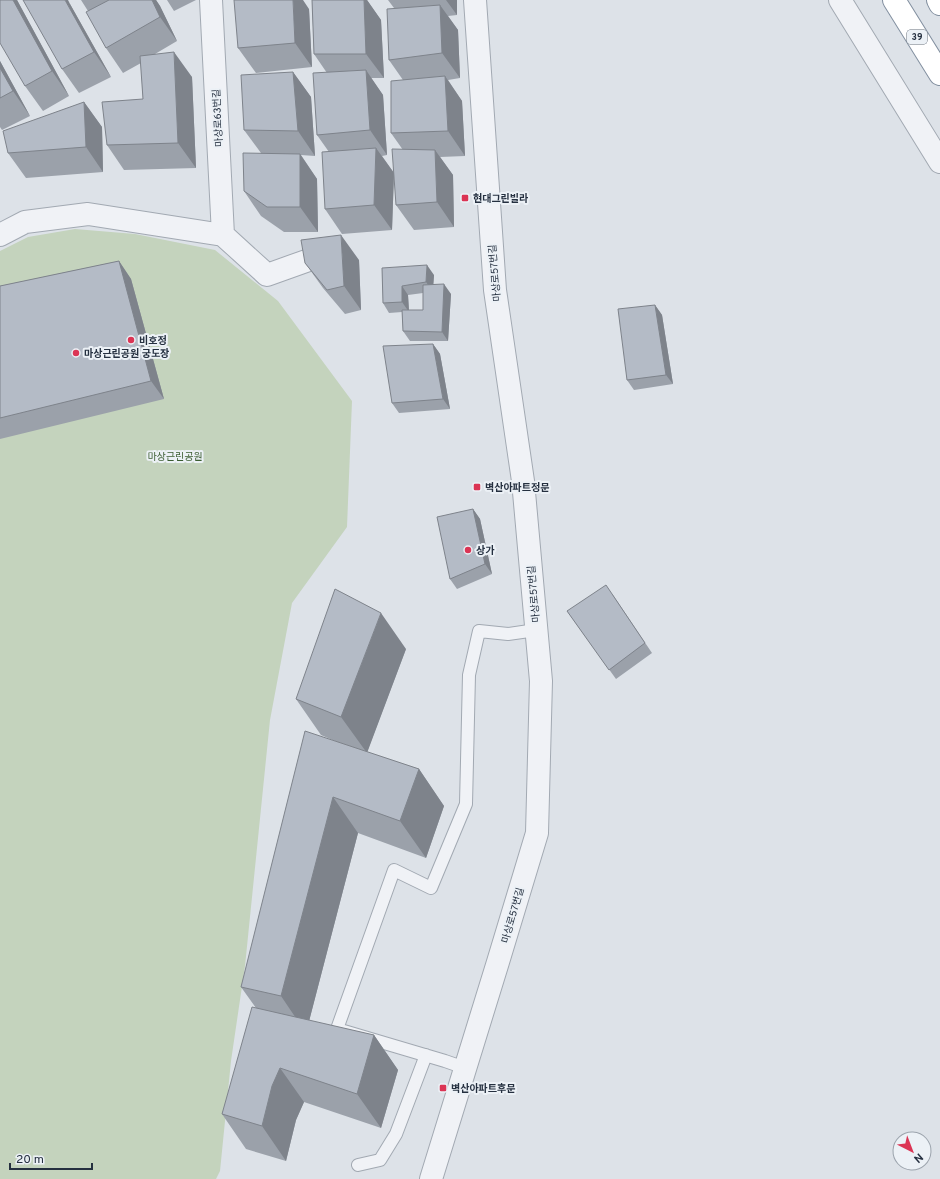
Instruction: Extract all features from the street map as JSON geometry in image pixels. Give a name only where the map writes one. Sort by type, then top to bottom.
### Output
[{"type":"highway","name":"39","points":[[894,0],[940,74]]},
{"type":"highway","points":[[938,0],[940,4]]},
{"type":"street","name":"마상로63번길","points":[[211,0],[223,235]]},
{"type":"street","name":"마상로57번길","points":[[432,1178],[537,833],[541,681],[523,481],[494,290],[475,0]]},
{"type":"street","points":[[840,0],[940,162]]},
{"type":"street","points":[[0,235],[25,222],[88,214],[223,235],[267,274],[309,260]]},
{"type":"lane","points":[[465,1068],[337,1029],[394,870],[430,888],[466,804],[470,675],[479,631],[508,634],[536,630]]},
{"type":"lane","points":[[358,1165],[380,1160],[396,1134],[426,1055]]},
{"type":"green space","name":"마상근린공원","points":[[75,229],[135,234],[215,250],[278,301],[352,401],[347,527],[292,603],[270,720],[245,966],[231,1061],[220,1171],[216,1179],[0,1179],[0,251],[28,237]]},
{"type":"building","points":[[0,0],[13,0],[52,71],[25,86],[0,43]]},
{"type":"building","points":[[23,0],[65,0],[94,52],[62,69]]},
{"type":"building","points":[[109,0],[152,0],[160,17],[106,48],[86,12]]},
{"type":"building","points":[[234,0],[293,0],[295,43],[238,48]]},
{"type":"building","points":[[312,0],[364,0],[366,54],[314,54]]},
{"type":"building","points":[[440,5],[442,53],[389,60],[387,9]]},
{"type":"building","points":[[174,52],[178,143],[107,145],[102,102],[143,99],[140,56]]},
{"type":"building","points":[[0,68],[13,91],[0,98]]},
{"type":"building","points":[[366,70],[370,130],[317,135],[313,73]]},
{"type":"building","points":[[293,72],[298,131],[244,130],[241,75]]},
{"type":"building","points":[[445,76],[448,131],[391,133],[391,81]]},
{"type":"building","points":[[84,102],[86,147],[8,153],[3,131]]},
{"type":"building","points":[[376,148],[374,205],[325,209],[322,152]]},
{"type":"building","points":[[392,149],[435,150],[437,202],[396,205]]},
{"type":"building","points":[[243,153],[300,154],[300,207],[267,207],[244,191]]},
{"type":"building","points":[[341,235],[344,286],[327,290],[305,263],[301,240]]},
{"type":"building","name":"마상근린공원 궁도장","points":[[119,261],[151,381],[0,418],[0,286]]},
{"type":"building","points":[[427,265],[426,282],[402,286],[402,302],[383,303],[382,268]]},
{"type":"building","points":[[444,284],[442,332],[403,331],[402,310],[423,310],[423,285]]},
{"type":"building","points":[[655,305],[666,375],[627,380],[618,309]]},
{"type":"building","points":[[433,344],[443,399],[392,403],[383,346]]},
{"type":"building","name":"상가","points":[[473,509],[485,564],[450,579],[437,517]]},
{"type":"building","points":[[606,585],[645,643],[609,670],[567,611]]},
{"type":"building","points":[[335,589],[381,613],[341,717],[296,699]]},
{"type":"building","points":[[305,731],[419,769],[400,821],[333,797],[281,996],[241,987]]},
{"type":"building","points":[[252,1007],[374,1035],[357,1094],[280,1068],[272,1086],[262,1126],[222,1114]]},
{"type":"place","name":"현대그린빌라","points":[[465,198]]},
{"type":"place","name":"비호정","points":[[131,340]]},
{"type":"place","name":"마상근린공원 궁도장","points":[[76,353]]},
{"type":"place","name":"벽산아파트정문","points":[[477,487]]},
{"type":"place","name":"상가","points":[[468,550]]},
{"type":"place","name":"벽산아파트후문","points":[[443,1088]]}]
